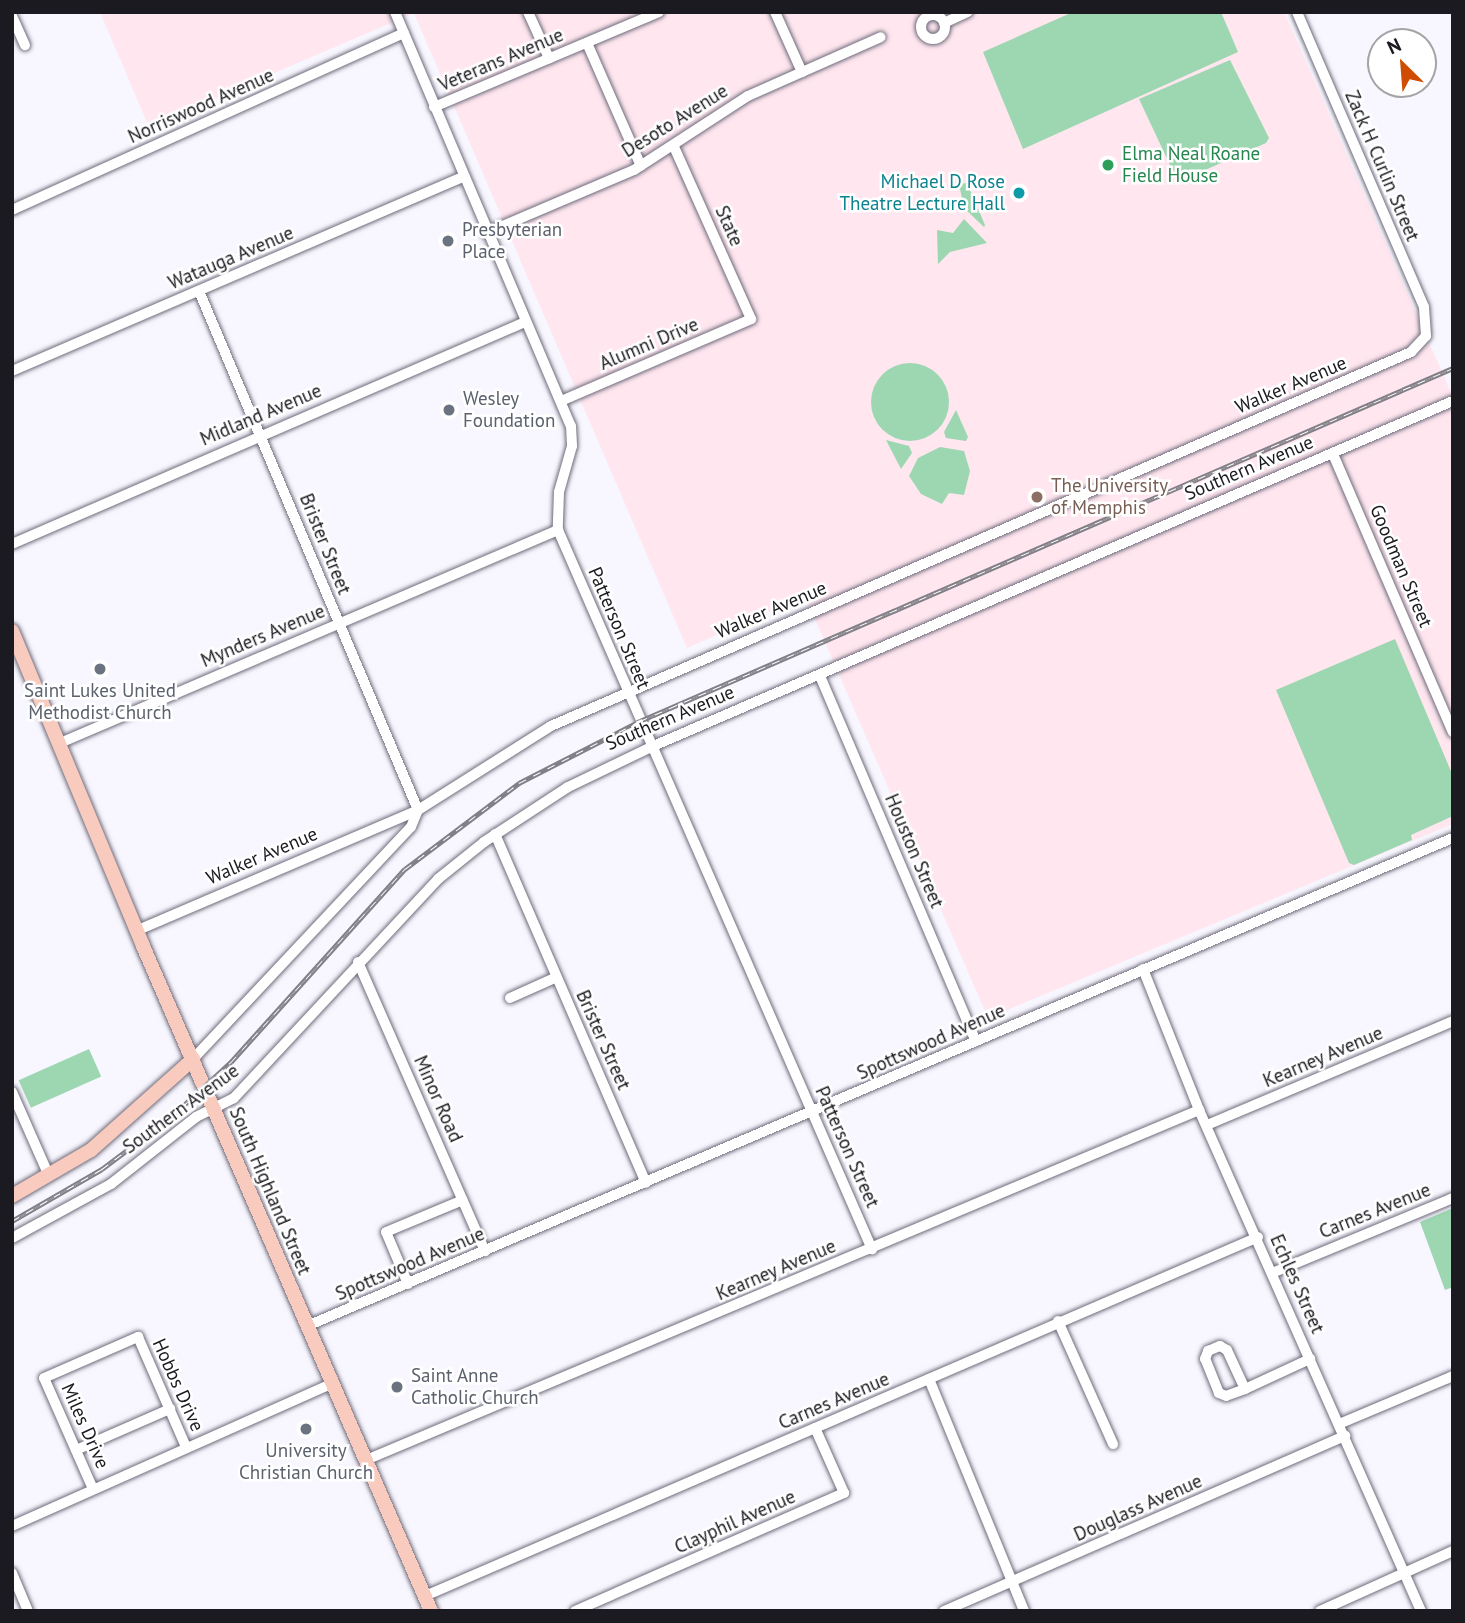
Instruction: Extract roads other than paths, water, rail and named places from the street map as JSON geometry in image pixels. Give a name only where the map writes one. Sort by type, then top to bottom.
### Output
[{"type":"main road","name":"South Highland Street","points":[[12,631],[136,931],[428,1607]]},
{"type":"main road","name":"Southern Avenue","points":[[12,1196],[91,1150],[193,1059]]},
{"type":"street","name":"Patterson Street","points":[[395,12],[486,233],[571,426],[572,446],[559,492],[558,530],[872,1249]]},
{"type":"street","points":[[527,12],[549,58]]},
{"type":"street","name":"Veterans Avenue","points":[[434,107],[659,12]]},
{"type":"street","points":[[775,12],[802,72]]},
{"type":"street","points":[[944,23],[968,12]]},
{"type":"street","name":"Zack H Curlin Street","points":[[1297,12],[1424,307],[1426,336]]},
{"type":"street","points":[[12,16],[25,44]]},
{"type":"street","name":"Norriswood Avenue","points":[[12,210],[404,33]]},
{"type":"street","name":"Desoto Avenue","points":[[486,233],[641,166],[674,147],[748,96],[881,37]]},
{"type":"street","points":[[587,43],[641,166]]},
{"type":"street","name":"State","points":[[674,147],[751,319]]},
{"type":"street","name":"Watauga Avenue","points":[[12,371],[463,177]]},
{"type":"street","name":"Brister Street","points":[[199,291],[418,810]]},
{"type":"street","name":"Alumni Drive","points":[[561,401],[751,319]]},
{"type":"street","name":"Midland Avenue","points":[[12,544],[261,433],[525,322]]},
{"type":"street","name":"Walker Avenue","points":[[136,931],[418,810],[551,726],[1411,352],[1426,336]]},
{"type":"street","name":"Southern Avenue","points":[[12,1238],[115,1181],[251,1084],[358,962],[424,892],[495,834],[568,787],[651,747],[1453,401]]},
{"type":"street","name":"Goodman Street","points":[[1333,454],[1453,732]]},
{"type":"street","name":"Mynders Avenue","points":[[60,743],[558,530]]},
{"type":"street","name":"Houston Street","points":[[820,676],[976,1041]]},
{"type":"street","name":"Southern Avenue","points":[[193,1059],[411,827],[418,810]]},
{"type":"street","name":"Brister Street","points":[[495,834],[646,1182]]},
{"type":"street","name":"Spottswood Avenue","points":[[307,1326],[1453,838]]},
{"type":"street","name":"Minor Road","points":[[358,962],[485,1251]]},
{"type":"street","name":"Echles Street","points":[[1143,969],[1199,1110],[1258,1237],[1421,1611]]},
{"type":"street","points":[[510,998],[557,977]]},
{"type":"street","name":"Kearney Avenue","points":[[1207,1125],[1453,1021]]},
{"type":"street","points":[[12,1092],[49,1176]]},
{"type":"street","name":"Kearney Avenue","points":[[366,1460],[1199,1110]]},
{"type":"street","name":"Carnes Avenue","points":[[1272,1273],[1453,1198]]},
{"type":"street","points":[[408,1284],[386,1232],[463,1200]]},
{"type":"street","name":"Carnes Avenue","points":[[428,1607],[815,1428],[1258,1237]]},
{"type":"street","points":[[1058,1321],[1113,1444]]},
{"type":"street","name":"Hobbs Drive","points":[[44,1378],[138,1337],[186,1447]]},
{"type":"street","points":[[1245,1388],[1227,1350],[1220,1346],[1208,1351],[1205,1359],[1219,1393],[1226,1396],[1245,1388],[1310,1359]]},
{"type":"street","points":[[1339,1424],[1453,1376]]},
{"type":"street","name":"Miles Drive","points":[[44,1378],[93,1489]]},
{"type":"street","points":[[929,1379],[1024,1611]]},
{"type":"street","points":[[12,1526],[333,1383]]},
{"type":"street","points":[[76,1450],[170,1409]]},
{"type":"street","name":"Clayphil Avenue","points":[[575,1611],[844,1493],[815,1428]]},
{"type":"street","name":"Douglass Avenue","points":[[944,1611],[1345,1436]]},
{"type":"street","points":[[1320,1611],[1453,1551]]},
{"type":"street","points":[[12,1573],[28,1611]]},
{"type":"railway","points":[[12,1221],[102,1169],[170,1118],[231,1062],[405,869],[519,783],[640,721],[1453,368]]},
{"type":"place","name":"Elma Neal Roane Field House","points":[[1108,165]]},
{"type":"place","name":"Michael D Rose Theatre Lecture Hall","points":[[1019,193]]},
{"type":"place","name":"Presbyterian Place","points":[[448,241]]},
{"type":"place","name":"Wesley Foundation","points":[[449,410]]},
{"type":"place","name":"The University of Memphis","points":[[1037,497]]},
{"type":"place","name":"Saint Lukes United Methodist Church","points":[[100,669]]},
{"type":"place","name":"Saint Anne Catholic Church","points":[[397,1387]]},
{"type":"place","name":"University Christian Church","points":[[306,1429]]}]
